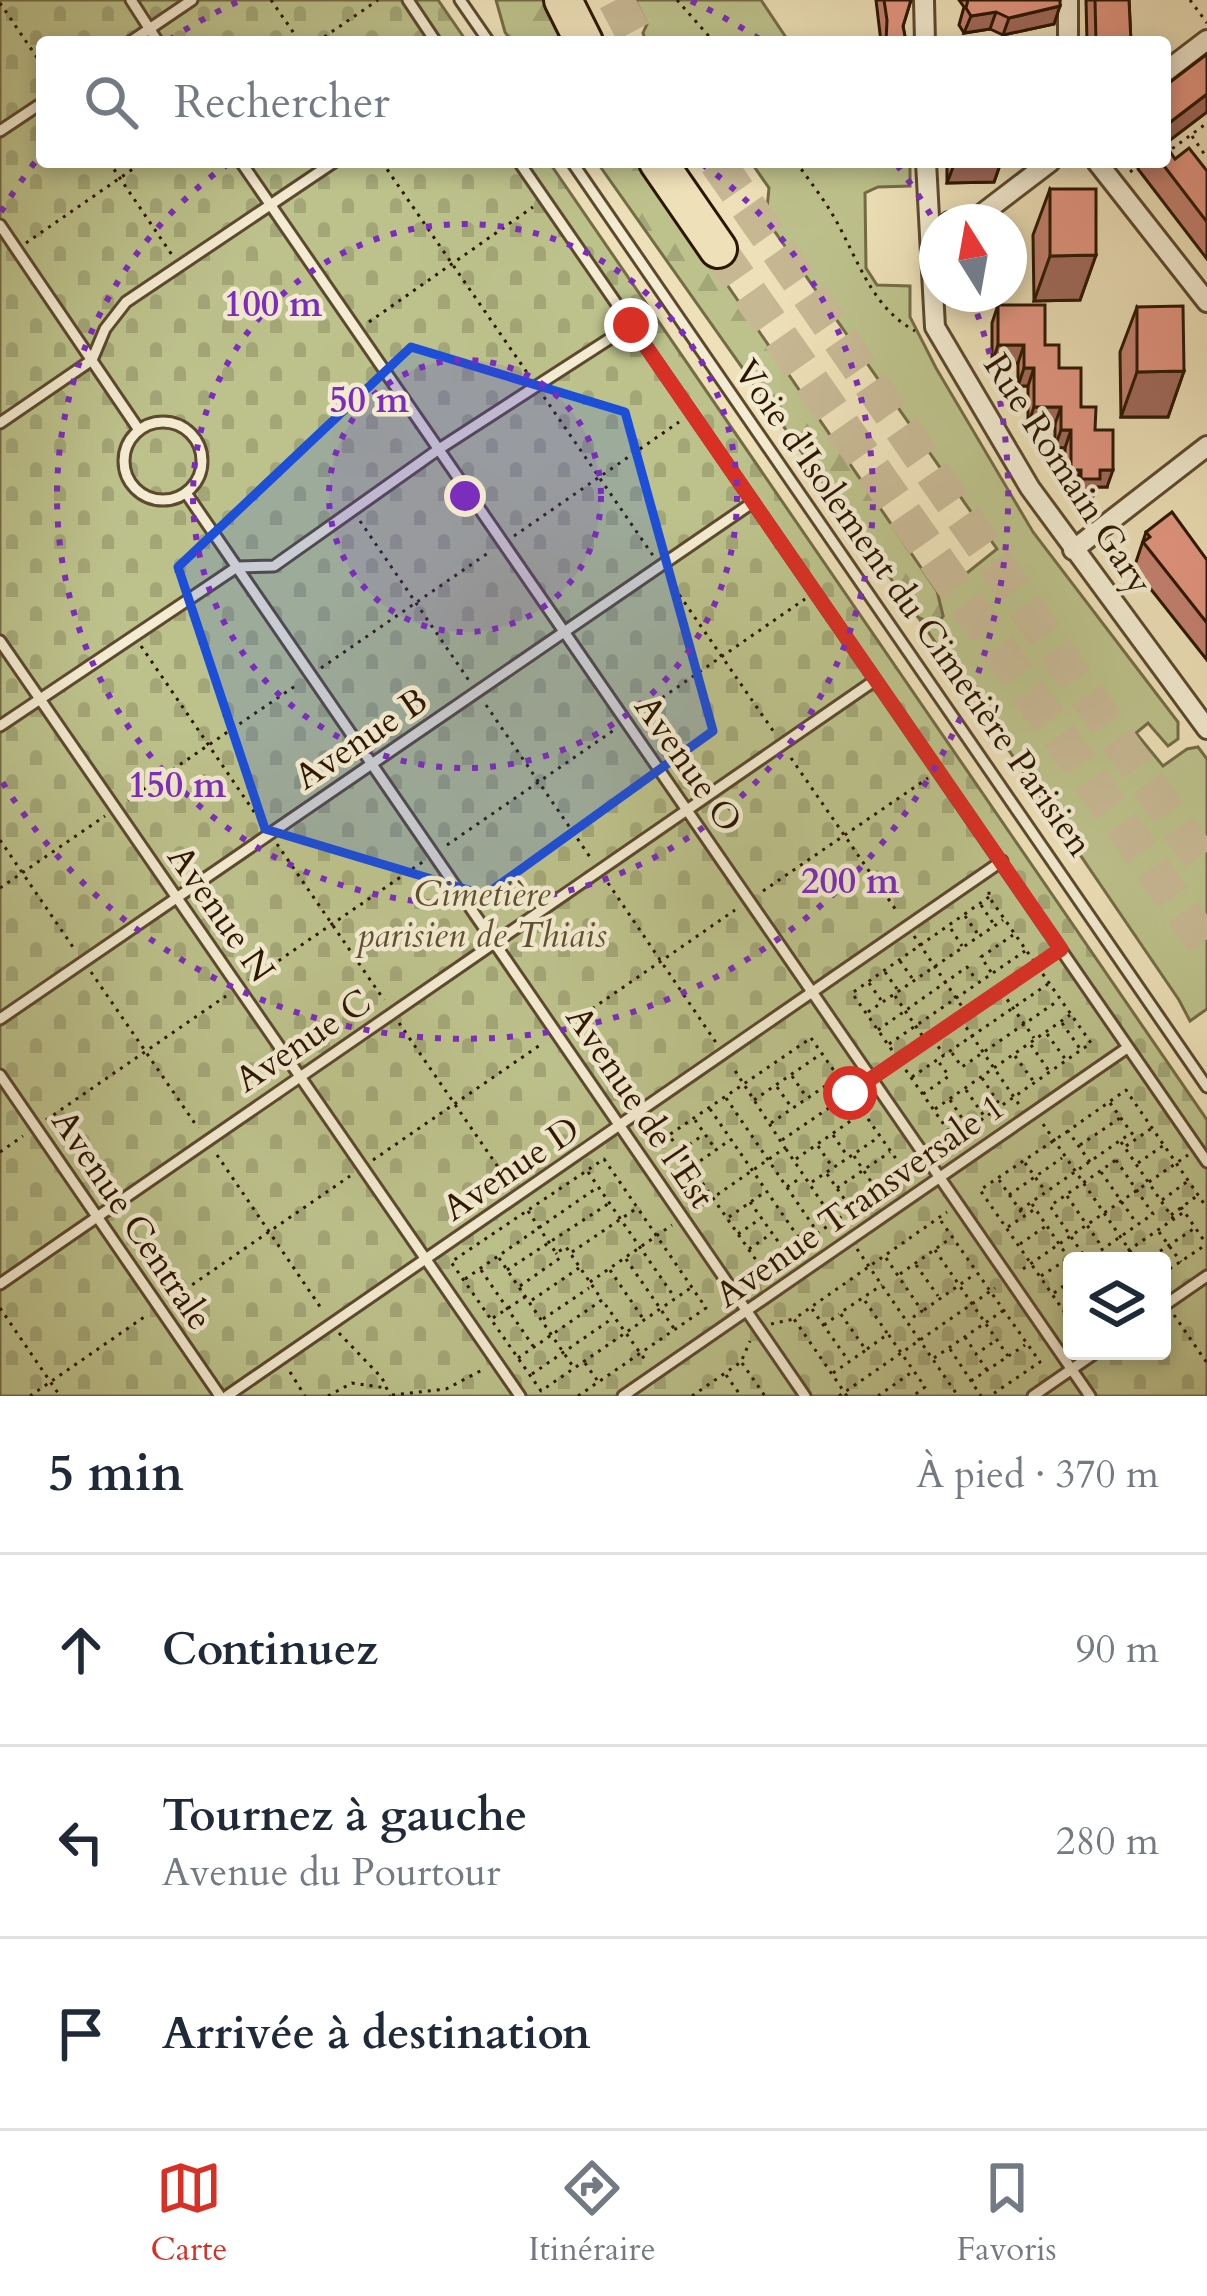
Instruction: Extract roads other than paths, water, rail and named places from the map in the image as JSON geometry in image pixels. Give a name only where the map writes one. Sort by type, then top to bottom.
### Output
[{"type":"highway","points":[[563,0],[581,36]]},
{"type":"highway","points":[[662,168],[718,249]]},
{"type":"street","points":[[924,0],[925,36]]},
{"type":"street","points":[[1068,0],[1068,36]]},
{"type":"street","points":[[1171,67],[1207,40]]},
{"type":"street","name":"Rue Romain Gary","points":[[927,168],[930,204]]},
{"type":"street","points":[[995,204],[1042,168]]},
{"type":"street","points":[[1102,168],[1207,302]]},
{"type":"street","name":"Rue Romain Gary","points":[[935,312],[935,327],[1030,488],[1207,729]]},
{"type":"street","points":[[1073,550],[1207,446]]},
{"type":"lane","points":[[130,0],[154,36]]},
{"type":"lane","points":[[139,36],[192,0]]},
{"type":"lane","points":[[408,0],[432,36]]},
{"type":"lane","points":[[460,0],[485,36]]},
{"type":"lane","points":[[0,131],[36,107]]},
{"type":"lane","name":"Avenue O","points":[[245,168],[1090,1396]]},
{"type":"lane","points":[[0,423],[92,360],[105,329],[126,302],[325,168]]},
{"type":"lane","points":[[523,168],[1207,1162]]},
{"type":"lane","name":"Voie d'Isolement du Cimetière Parisien","points":[[576,168],[1207,1087]]},
{"type":"lane","points":[[0,225],[139,430]]},
{"type":"lane","points":[[0,726],[237,567],[274,566],[439,449],[631,325]]},
{"type":"lane","points":[[162,421],[175,423],[195,437],[203,461],[195,484],[186,493],[161,500],[148,497],[128,479],[124,454],[139,430],[162,421]]},
{"type":"lane","name":"Avenue de l'Est","points":[[186,493],[806,1396]]},
{"type":"lane","name":"Avenue B","points":[[0,1019],[752,503]]},
{"type":"lane","name":"Avenue N","points":[[0,641],[520,1396]]},
{"type":"lane","name":"Avenue C","points":[[0,1284],[874,681]]},
{"type":"lane","name":"Avenue D","points":[[223,1396],[1002,861]]},
{"type":"lane","name":"Avenue Transversale 1","points":[[623,1396],[1127,1048]]},
{"type":"lane","name":"Avenue Centrale","points":[[0,1075],[223,1396]]},
{"type":"lane","points":[[1171,1301],[1207,1276]]},
{"type":"lane","points":[[1033,1396],[1085,1360]]},
{"type":"tunnel","points":[[616,0],[635,36]]},
{"type":"tunnel","points":[[721,168],[1207,868]]},
{"type":"tunnel","points":[[718,249],[1207,946]]},
{"type":"park label","name":"Cimetière parisien de Thiais","points":[[482,914]]}]
